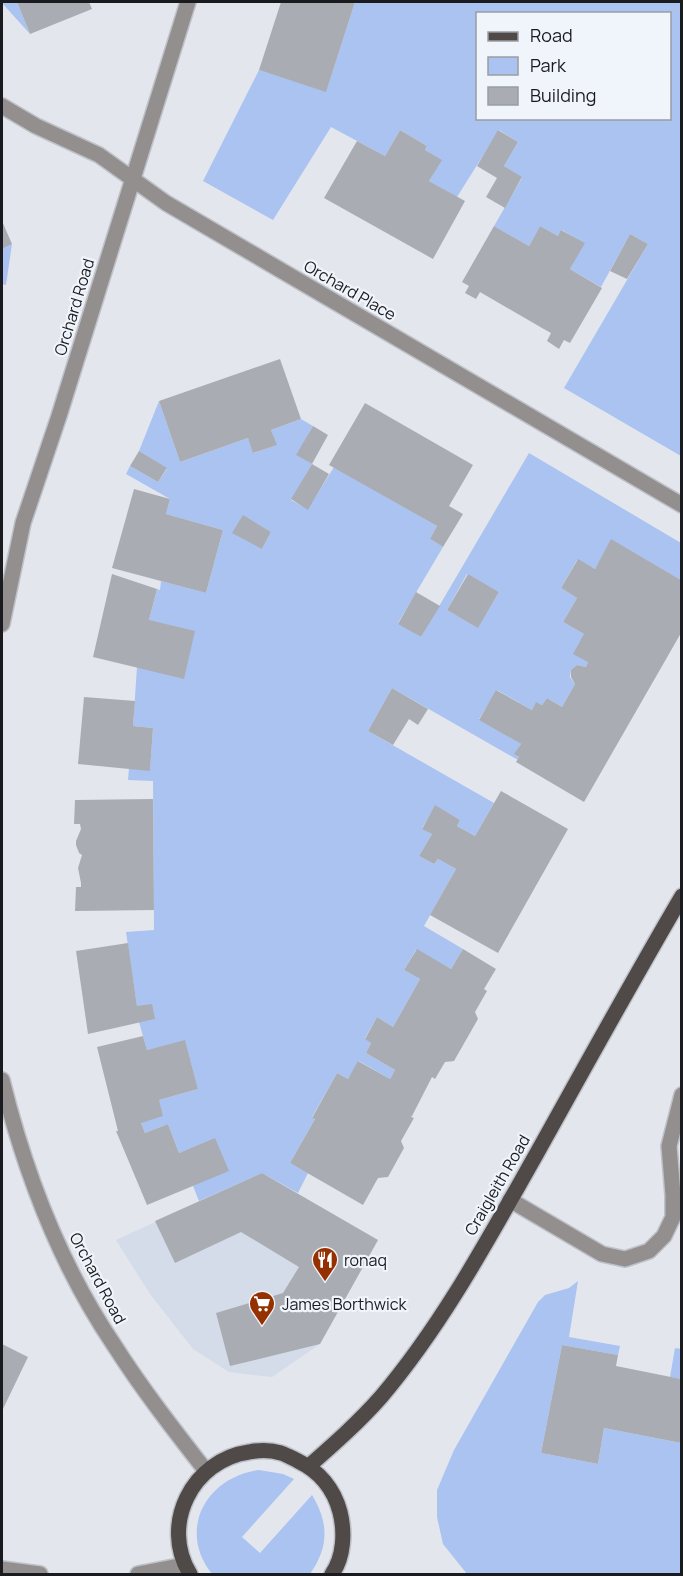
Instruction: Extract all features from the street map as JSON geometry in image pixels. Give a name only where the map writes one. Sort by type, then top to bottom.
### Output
[{"type":"main road","name":"Craigleith Road","points":[[309,1466],[341,1438],[380,1397],[416,1352],[456,1292],[681,896]]},
{"type":"main road","points":[[187,1570],[179,1549],[178,1538],[180,1514],[190,1491],[206,1471],[226,1458],[240,1453],[265,1451],[281,1453],[309,1466],[331,1489],[342,1521],[343,1544],[336,1573]]},
{"type":"street","name":"Orchard Road","points":[[2,624],[23,523],[63,405],[188,2]]},
{"type":"street","name":"Orchard Place","points":[[2,106],[36,126],[99,155],[177,210],[681,505]]},
{"type":"street","name":"Orchard Road","points":[[2,1080],[22,1152],[43,1211],[83,1292],[113,1344],[166,1420],[206,1471]]},
{"type":"street","points":[[510,1200],[602,1254],[625,1259],[649,1251],[664,1236],[673,1217],[669,1146],[681,1095]]},
{"type":"street","points":[[2,1569],[40,1575]]},
{"type":"street","points":[[138,1575],[187,1570]]},
{"type":"shaded area","points":[[262,1173],[378,1240],[320,1344],[272,1377],[229,1372],[193,1349],[150,1294],[116,1240]]},
{"type":"green space","points":[[17,2],[30,34],[2,3]]},
{"type":"green space","points":[[355,2],[681,2],[681,456],[564,388],[648,244],[630,234],[601,287],[570,269],[584,243],[562,230],[558,236],[540,226],[529,246],[494,226],[522,178],[504,166],[518,142],[499,130],[457,197],[429,181],[441,160],[425,150],[427,146],[400,130],[385,156],[331,127],[273,220],[203,181],[259,70],[326,91]]},
{"type":"green space","points":[[12,244],[6,285],[2,284],[2,249]]},
{"type":"green space","points":[[159,401],[180,462],[248,438],[254,453],[276,445],[271,430],[301,419],[313,426],[297,455],[312,464],[291,500],[308,509],[334,467],[437,526],[430,539],[443,547],[398,623],[421,637],[529,453],[681,543],[681,580],[612,540],[595,569],[577,560],[561,588],[577,598],[563,622],[584,634],[588,662],[586,667],[577,665],[571,670],[570,677],[575,684],[562,707],[547,698],[542,705],[536,703],[532,710],[497,690],[479,719],[521,744],[515,754],[519,757],[518,760],[392,688],[368,731],[494,803],[475,836],[457,826],[460,820],[435,806],[422,828],[432,834],[419,856],[434,864],[438,859],[456,869],[424,926],[463,949],[451,969],[416,950],[404,970],[420,979],[393,1027],[377,1017],[365,1038],[371,1043],[366,1053],[395,1070],[390,1079],[359,1061],[348,1079],[337,1073],[290,1163],[308,1173],[298,1193],[262,1173],[199,1201],[193,1186],[214,1139],[179,1153],[168,1124],[145,1133],[141,1123],[159,1100],[198,1089],[185,1041],[147,1050],[139,1022],[154,1019],[137,1006],[126,932],[154,930],[153,781],[128,780],[129,768],[150,770],[153,728],[133,726],[137,667],[161,581],[206,593],[223,530],[166,514],[170,499],[126,474],[130,466],[158,482],[167,469],[139,451]],"holes":[[[243,516],[271,532],[262,549]],[[467,574],[499,592],[478,627],[447,610]]]},
{"type":"green space","points":[[578,1281],[569,1337],[620,1346],[618,1355],[562,1345],[541,1453],[598,1464],[604,1428],[681,1443],[681,1574],[467,1574],[443,1544],[437,1517],[437,1490],[454,1450],[538,1302],[545,1295],[569,1288]]},
{"type":"green space","points":[[675,1348],[681,1349],[681,1379],[670,1377]]},
{"type":"green space","points":[[259,1470],[283,1474],[294,1479],[242,1537],[260,1553],[312,1495],[322,1515],[324,1535],[321,1554],[310,1574],[212,1574],[202,1557],[197,1540],[202,1508],[224,1483],[240,1475]]},
{"type":"building","points":[[17,2],[89,2],[92,9],[30,34]]},
{"type":"building","points":[[281,2],[355,2],[326,92],[259,70]]},
{"type":"building","points":[[400,130],[427,146],[425,150],[442,160],[429,181],[465,201],[433,259],[324,198],[357,141],[385,156]]},
{"type":"building","points":[[498,130],[518,142],[504,166],[522,177],[505,208],[486,197],[497,178],[477,166]]},
{"type":"building","points":[[2,221],[12,244],[2,249]]},
{"type":"building","points":[[494,226],[529,246],[540,226],[558,236],[561,230],[585,243],[570,269],[602,288],[570,343],[564,340],[559,349],[547,341],[551,333],[480,292],[476,299],[465,293],[469,286],[462,282]]},
{"type":"building","points":[[630,234],[648,244],[627,279],[610,271]]},
{"type":"building","points":[[280,359],[301,419],[271,430],[277,445],[253,453],[248,438],[180,462],[159,401]]},
{"type":"building","points":[[365,403],[473,465],[449,506],[463,514],[443,547],[430,539],[437,526],[329,465]]},
{"type":"building","points":[[313,426],[328,435],[312,464],[296,455]]},
{"type":"building","points":[[139,451],[167,468],[158,482],[130,466]]},
{"type":"building","points":[[312,464],[329,474],[308,510],[291,499]]},
{"type":"building","points":[[134,489],[170,499],[166,514],[223,530],[206,593],[112,568]]},
{"type":"building","points":[[243,515],[271,532],[262,549],[232,533]]},
{"type":"building","points":[[611,539],[681,580],[681,633],[584,802],[516,762],[519,757],[514,754],[521,744],[479,720],[496,690],[532,710],[536,702],[542,705],[547,698],[562,707],[575,684],[571,677],[571,670],[577,665],[586,667],[588,662],[573,654],[584,634],[563,622],[577,598],[561,588],[578,559],[595,569]]},
{"type":"building","points":[[112,574],[157,589],[149,620],[195,631],[184,679],[93,657]]},
{"type":"building","points":[[468,574],[499,592],[478,628],[447,610]]},
{"type":"building","points":[[416,592],[440,606],[421,637],[398,624]]},
{"type":"building","points":[[392,688],[428,709],[418,725],[409,719],[393,745],[368,731]]},
{"type":"building","points":[[84,697],[135,701],[133,726],[153,728],[150,771],[78,764]]},
{"type":"building","points":[[501,791],[568,829],[498,953],[430,915],[456,869],[438,859],[434,864],[419,856],[432,834],[422,829],[435,805],[460,820],[457,826],[475,836]]},
{"type":"building","points":[[153,799],[154,910],[75,911],[76,887],[81,887],[78,868],[82,855],[76,845],[81,829],[80,824],[74,824],[75,800]]},
{"type":"building","points":[[128,943],[137,1006],[152,1004],[155,1019],[88,1034],[76,951]]},
{"type":"building","points":[[417,949],[451,969],[463,949],[496,969],[484,989],[487,991],[475,1012],[478,1019],[454,1061],[445,1062],[435,1079],[432,1077],[401,1141],[404,1148],[388,1177],[378,1178],[363,1205],[290,1163],[337,1073],[348,1079],[358,1061],[390,1079],[395,1070],[366,1053],[371,1043],[365,1039],[377,1017],[393,1027],[420,979],[404,970]]},
{"type":"building","points":[[143,1036],[147,1050],[185,1040],[198,1089],[159,1100],[163,1116],[141,1123],[145,1133],[168,1124],[179,1153],[215,1138],[229,1171],[147,1205],[116,1131],[118,1131],[97,1047]]},
{"type":"building","points":[[262,1173],[378,1240],[320,1344],[230,1366],[216,1313],[283,1293],[299,1267],[241,1232],[175,1263],[155,1221]]},
{"type":"building","points":[[2,1344],[28,1357],[2,1411]]},
{"type":"building","points":[[562,1345],[618,1355],[616,1366],[681,1379],[681,1443],[604,1428],[598,1464],[541,1453]]},
{"type":"place","name":"ronaq","points":[[325,1283]]},
{"type":"place","name":"James Borthwick","points":[[262,1327]]}]
